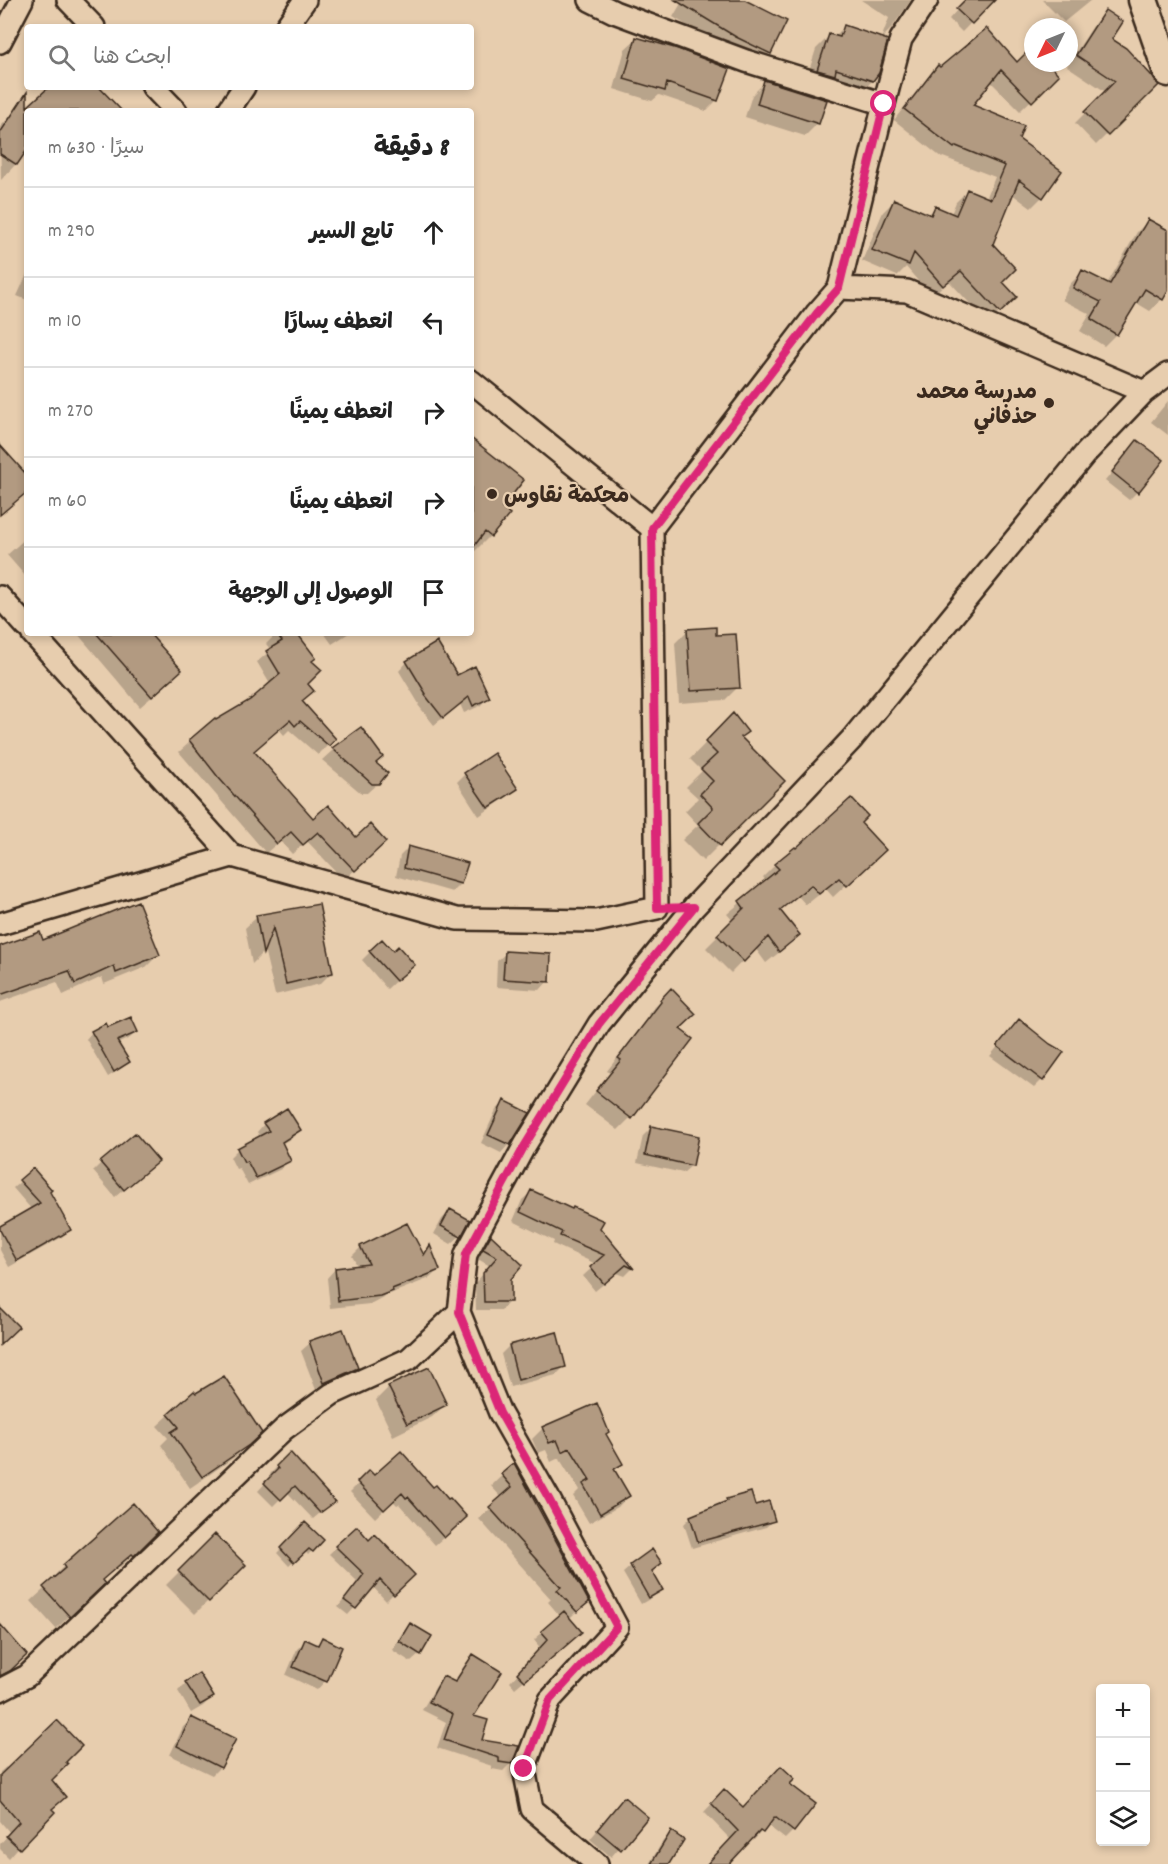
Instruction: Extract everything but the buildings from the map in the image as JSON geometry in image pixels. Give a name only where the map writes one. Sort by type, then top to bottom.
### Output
[{"type":"street","points":[[0,42],[22,0]]},
{"type":"street","points":[[68,0],[91,24]]},
{"type":"street","points":[[288,24],[305,0]]},
{"type":"street","points":[[590,0],[617,6],[746,61],[884,104]]},
{"type":"street","points":[[657,908],[652,528],[817,313],[839,288],[901,39],[927,0]]},
{"type":"street","points":[[1143,0],[1168,72]]},
{"type":"street","points":[[156,90],[173,108]]},
{"type":"street","points":[[230,108],[242,90]]},
{"type":"street","points":[[597,1864],[532,1809],[524,1769],[550,1700],[617,1627],[500,1413],[459,1312],[466,1254],[525,1145],[599,1024],[694,907],[852,739],[1084,455],[1160,377],[907,291],[839,288]]},
{"type":"street","points":[[474,383],[652,528]]},
{"type":"street","points":[[0,597],[24,624]]},
{"type":"street","points":[[35,636],[232,856]]},
{"type":"street","points":[[0,924],[232,856],[457,919],[596,921],[657,908],[694,907]]},
{"type":"street","points":[[0,1690],[27,1676],[284,1429],[332,1394],[409,1359],[459,1312]]},
{"type":"place","name":"مدرسة محمد حذفاني","points":[[1049,403]]},
{"type":"place","name":"محكمة نقاوس","points":[[492,494]]},
{"type":"route","points":[[524,1769],[550,1700],[617,1627],[500,1413],[459,1312],[466,1254],[525,1145],[599,1024],[694,907],[657,908],[652,528],[817,313],[839,288],[884,104]]}]
